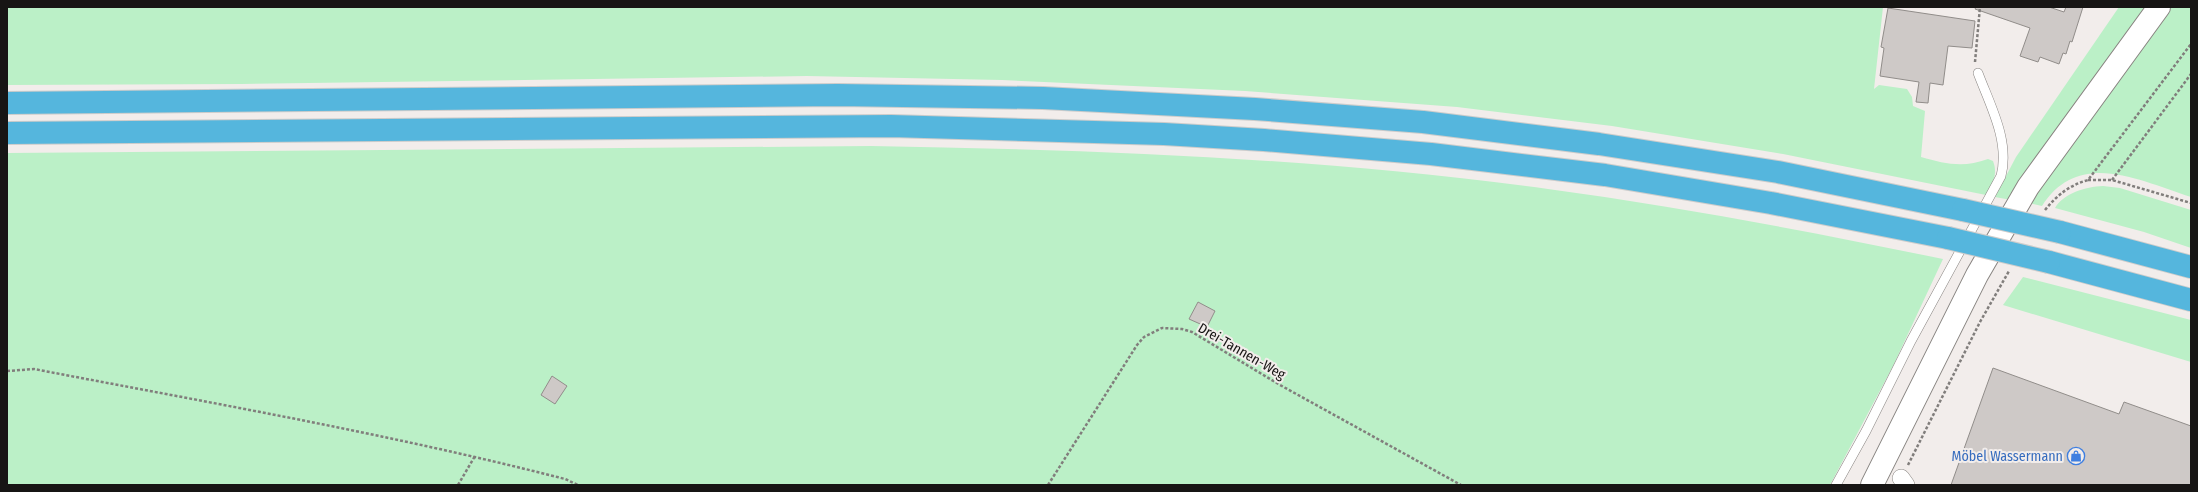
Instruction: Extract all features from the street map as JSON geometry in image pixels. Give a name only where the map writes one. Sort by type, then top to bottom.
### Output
[{"type":"highway","points":[[7,104],[838,95],[1043,98],[1255,109],[1423,122],[1592,143],[1778,172],[1963,210],[2060,232],[2191,267]]},
{"type":"highway","points":[[7,133],[890,126],[1171,134],[1431,154],[1606,175],[1771,202],[1948,238],[2049,262],[2191,300]]},
{"type":"main road","points":[[1872,485],[1977,275],[2028,188],[2159,7]]},
{"type":"lane","points":[[1836,485],[1866,431],[1911,341],[2001,176],[2004,162],[2004,150],[1997,123],[1978,73]]},
{"type":"path","points":[[1978,73],[1975,63],[1980,7]]},
{"type":"path","points":[[2088,180],[2191,44]]},
{"type":"path","points":[[2112,180],[2191,74]]},
{"type":"path","points":[[2044,212],[2055,198],[2077,183],[2088,180],[2112,180],[2191,203]]},
{"type":"path","points":[[1904,482],[1976,329],[2012,267]]},
{"type":"path","name":"Drei-Tannen-Weg","points":[[1048,485],[1136,345],[1153,331],[1171,328],[1192,332],[1280,385],[1461,485]]},
{"type":"path","points":[[7,371],[42,370],[476,456],[565,479],[578,485]]},
{"type":"path","points":[[458,485],[476,456]]},
{"type":"green space","points":[[7,7],[1883,7],[1874,89],[1879,85],[1907,89],[1912,97],[1913,106],[1925,111],[1921,157],[1938,162],[1954,164],[1979,162],[1988,159],[1993,161],[1995,174],[1993,182],[1986,195],[1783,154],[1612,126],[1457,107],[1245,91],[1002,80],[807,76],[241,84],[7,85]]},
{"type":"green space","points":[[2119,7],[2147,7],[2011,200],[1995,197],[2016,157]]},
{"type":"green space","points":[[2171,7],[2191,7],[2191,197],[2131,178],[2111,174],[2092,173],[2074,178],[2057,188],[2042,206],[2029,203]]},
{"type":"green space","points":[[871,146],[1041,150],[1210,157],[1464,178],[1598,196],[1697,212],[1943,259],[1893,366],[1830,485],[7,485],[7,153]]},
{"type":"green space","points":[[2103,186],[2120,188],[2191,210],[2191,248],[2144,232],[2055,208],[2064,198],[2082,189]]},
{"type":"green space","points":[[2023,277],[2191,320],[2191,362],[2003,305]]},
{"type":"building","points":[[1976,7],[2049,7],[2064,12],[2066,7],[2083,7],[2072,42],[2070,41],[2066,54],[2063,53],[2059,64],[2040,57],[2038,62],[2020,56],[2030,28],[1975,9]]},
{"type":"building","points":[[1888,8],[1975,21],[1972,48],[1948,46],[1943,85],[1930,83],[1928,103],[1916,102],[1919,82],[1880,76],[1884,48],[1881,47]]},
{"type":"building","points":[[1198,302],[1215,311],[1207,327],[1189,319]]},
{"type":"building","name":"Möbel Wassermann","points":[[1993,368],[2119,414],[2124,402],[2191,426],[2191,485],[1951,485]]},
{"type":"building","points":[[552,376],[567,386],[555,404],[541,395]]},
{"type":"place","name":"Möbel Wassermann","points":[[2076,456]]}]
